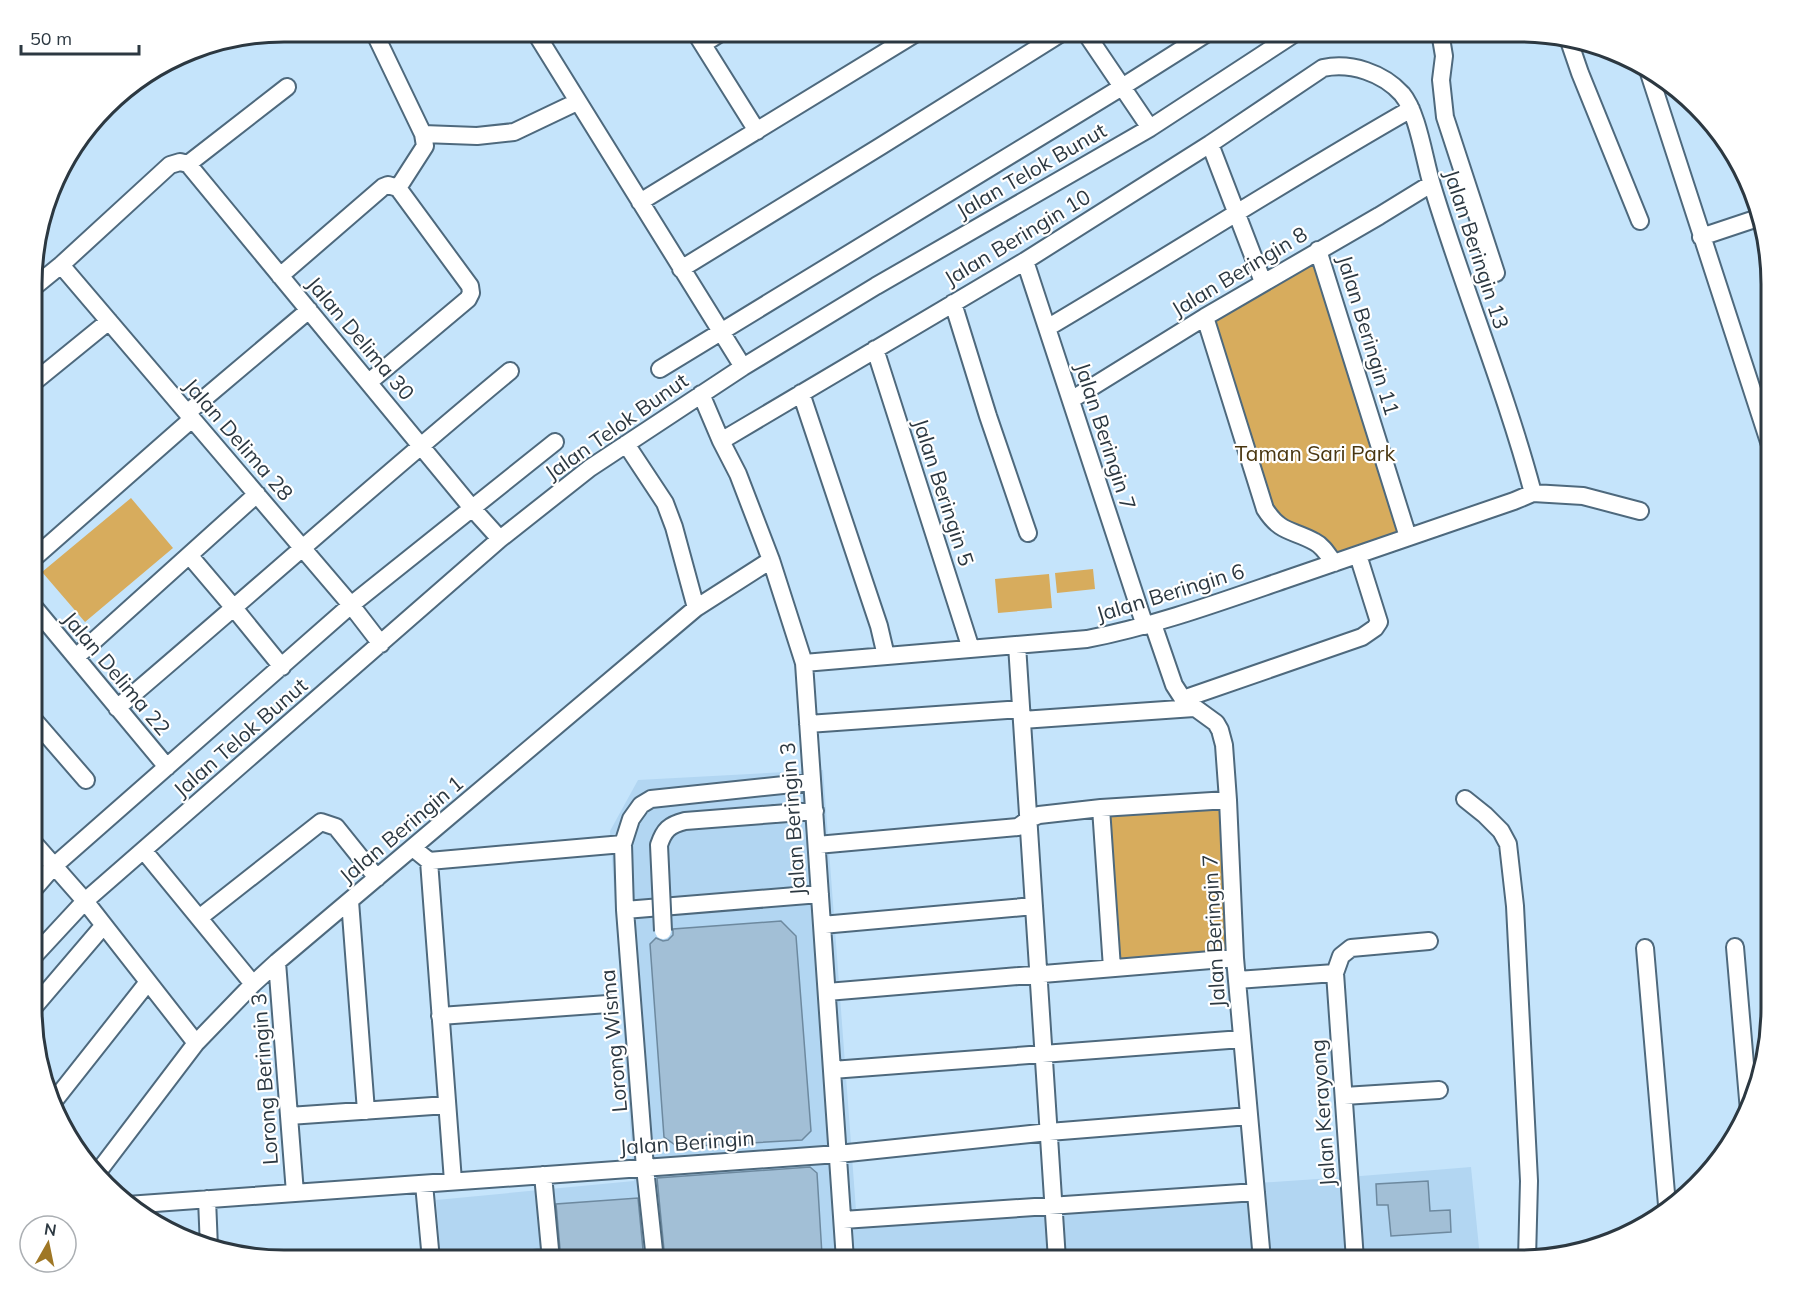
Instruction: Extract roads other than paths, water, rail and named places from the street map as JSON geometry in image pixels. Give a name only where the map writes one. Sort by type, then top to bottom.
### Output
[{"type":"street","points":[[379,42],[423,134],[425,146],[398,188]]},
{"type":"street","points":[[541,42],[743,367]]},
{"type":"street","points":[[702,42],[757,130]]},
{"type":"street","points":[[640,202],[902,42]]},
{"type":"street","points":[[681,269],[1047,42]]},
{"type":"street","points":[[1092,42],[1150,128]]},
{"type":"street","points":[[660,369],[1193,42]]},
{"type":"street","name":"Jalan Telok Bunut","points":[[42,948],[85,902],[500,539],[590,468],[743,367],[876,285],[1150,128],[1282,42]]},
{"type":"street","points":[[1442,42],[1444,56],[1441,80],[1445,117],[1496,273]]},
{"type":"street","points":[[1571,48],[1640,221]]},
{"type":"street","name":"Jalan Beringin 13","points":[[1332,66],[1371,72],[1386,80],[1402,95],[1411,109],[1431,184],[1533,493]]},
{"type":"street","name":"Jalan Beringin 10","points":[[721,441],[1024,261],[1210,144],[1323,68],[1332,66]]},
{"type":"street","points":[[1652,81],[1761,418]]},
{"type":"street","points":[[42,280],[170,165],[180,162],[188,164],[287,87]]},
{"type":"street","points":[[423,134],[477,136],[514,132],[577,102]]},
{"type":"street","points":[[1047,328],[1316,164],[1411,109]]},
{"type":"street","points":[[1210,144],[1263,282]]},
{"type":"street","name":"Jalan Delima 30","points":[[188,164],[500,539]]},
{"type":"street","name":"Jalan Beringin 8","points":[[1071,400],[1263,282],[1380,216],[1431,184]]},
{"type":"street","points":[[280,276],[383,187],[388,185],[398,188],[470,286],[471,293],[468,299],[369,382]]},
{"type":"street","points":[[1701,237],[1753,220]]},
{"type":"street","name":"Jalan Beringin 11","points":[[1318,250],[1408,537]]},
{"type":"street","name":"Jalan Beringin 7","points":[[1024,261],[1149,625],[1174,685],[1189,703],[1216,723],[1224,745],[1235,958],[1261,1250]]},
{"type":"street","name":"Jalan Delima 28","points":[[61,265],[351,605],[381,644]]},
{"type":"street","points":[[953,303],[988,416],[1028,532]]},
{"type":"street","points":[[42,551],[309,310]]},
{"type":"street","points":[[1205,317],[1265,509],[1276,525],[1316,542],[1334,563]]},
{"type":"street","points":[[42,375],[109,321]]},
{"type":"street","name":"Jalan Beringin 5","points":[[875,350],[971,649]]},
{"type":"street","points":[[117,708],[420,444],[510,371]]},
{"type":"street","points":[[801,393],[879,626],[886,656]]},
{"type":"street","name":"Jalan Beringin 3","points":[[701,394],[738,474],[771,560],[804,663],[844,1250]]},
{"type":"street","points":[[42,880],[54,866],[351,605],[555,442]]},
{"type":"street","points":[[626,444],[664,503],[674,527],[696,608]]},
{"type":"street","points":[[1533,493],[1582,496],[1640,511]]},
{"type":"street","name":"Jalan Beringin 6","points":[[804,663],[1087,639],[1149,625],[1533,493]]},
{"type":"street","points":[[76,657],[256,494]]},
{"type":"street","points":[[189,555],[282,667]]},
{"type":"street","points":[[808,724],[1021,715],[1189,703],[1362,637],[1375,628],[1379,622],[1358,555]]},
{"type":"street","name":"Jalan Beringin 1","points":[[102,1167],[196,1043],[277,962],[696,608],[771,560]]},
{"type":"street","name":"Jalan Delima 22","points":[[42,617],[167,767]]},
{"type":"street","points":[[1017,645],[1056,1250]]},
{"type":"street","points":[[42,729],[86,780]]},
{"type":"street","name":"Lorong Wisma","points":[[654,1250],[645,1168],[622,844],[631,819],[641,805],[651,799],[812,782]]},
{"type":"street","points":[[1465,799],[1501,831],[1508,844],[1515,906],[1529,1181],[1527,1249]]},
{"type":"street","points":[[817,845],[1018,827],[1039,814],[1228,800]]},
{"type":"street","points":[[1101,808],[1112,968]]},
{"type":"street","points":[[663,931],[659,845],[663,832],[672,824],[685,821],[815,812]]},
{"type":"street","points":[[199,918],[321,822],[336,827],[377,878]]},
{"type":"street","points":[[413,848],[429,861],[622,844]]},
{"type":"street","points":[[144,851],[253,984]]},
{"type":"street","points":[[42,852],[104,925],[196,1043]]},
{"type":"street","points":[[429,861],[453,1181]]},
{"type":"street","points":[[625,910],[820,894]]},
{"type":"street","points":[[350,901],[366,1111]]},
{"type":"street","points":[[822,925],[1034,906]]},
{"type":"street","points":[[42,998],[104,925]]},
{"type":"street","points":[[1237,980],[1337,968],[1344,952],[1350,948],[1429,941]]},
{"type":"street","points":[[1735,947],[1747,1089]]},
{"type":"street","points":[[1646,948],[1667,1200]]},
{"type":"street","points":[[827,992],[1235,958]]},
{"type":"street","name":"Lorong Beringin 3","points":[[277,962],[294,1193]]},
{"type":"street","name":"Jalan Kerayong","points":[[1337,968],[1354,1250]]},
{"type":"street","points":[[58,1096],[148,982]]},
{"type":"street","points":[[440,1016],[608,1004]]},
{"type":"street","points":[[832,1070],[1242,1039]]},
{"type":"street","points":[[1344,1096],[1439,1090]]},
{"type":"street","points":[[289,1116],[447,1105]]},
{"type":"street","name":"Jalan Beringin","points":[[142,1204],[838,1154],[1049,1132],[1249,1116]]},
{"type":"street","points":[[543,1175],[549,1250]]},
{"type":"street","points":[[424,1184],[430,1250]]},
{"type":"street","points":[[843,1220],[1256,1192]]},
{"type":"street","points":[[207,1199],[209,1238]]},
{"type":"park label","name":"Taman Sari Park","points":[[1315,453]]}]
